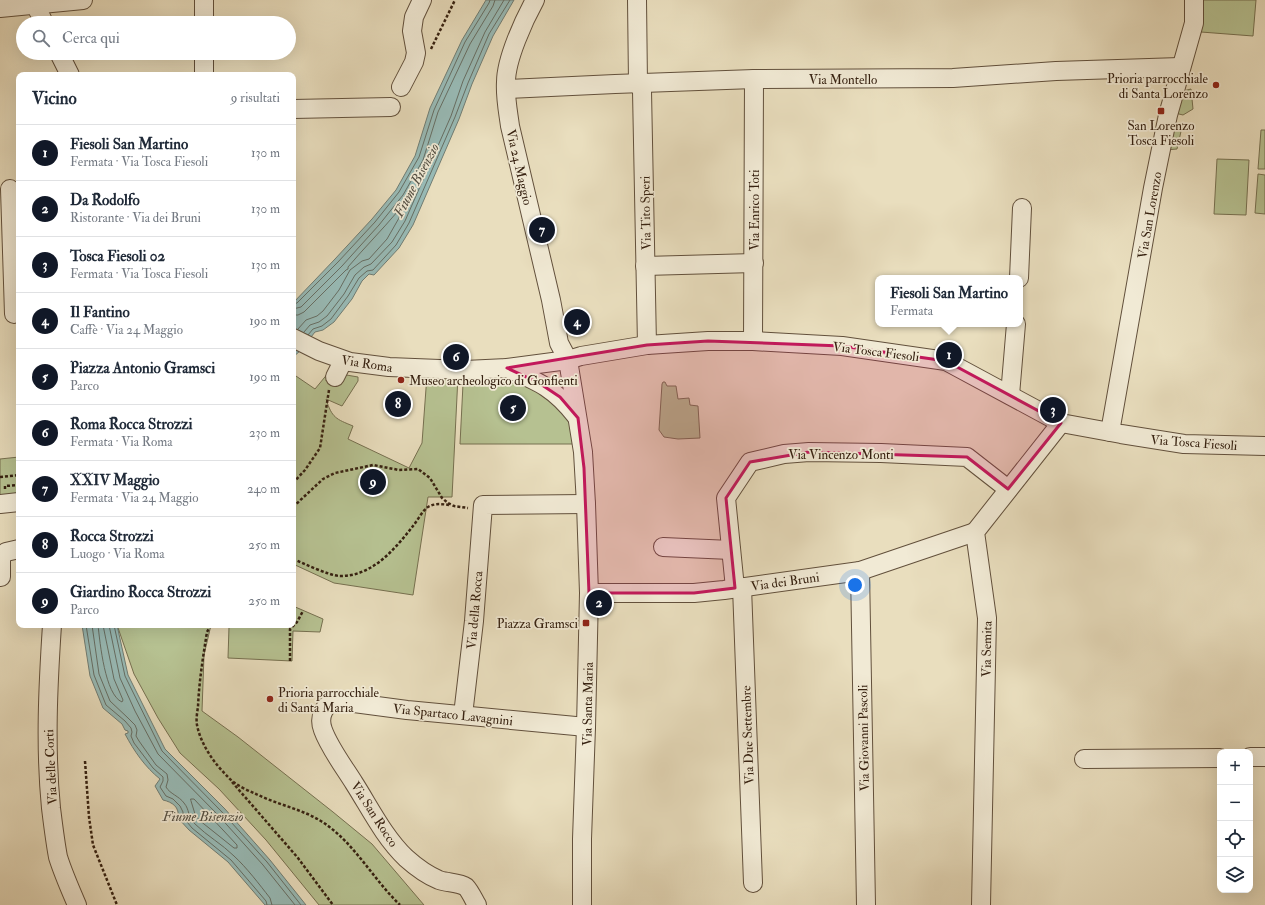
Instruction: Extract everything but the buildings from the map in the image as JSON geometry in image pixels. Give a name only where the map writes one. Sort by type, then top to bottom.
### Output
[{"type":"street","points":[[0,8],[34,3],[83,0]]},
{"type":"street","points":[[204,0],[204,16]]},
{"type":"street","points":[[402,87],[414,62],[416,53],[412,31],[414,17],[422,0]]},
{"type":"street","name":"Via 24 Maggio","points":[[535,0],[514,45],[506,73],[506,89],[510,126],[551,300],[559,343],[568,360],[578,418]]},
{"type":"street","name":"Via Tito Speri","points":[[637,0],[638,83],[642,92],[647,345]]},
{"type":"street","name":"Via San Lorenzo","points":[[1110,432],[1153,188],[1168,115],[1180,68],[1194,23],[1194,0]]},
{"type":"street","points":[[34,3],[40,16]]},
{"type":"street","points":[[62,60],[68,72]]},
{"type":"street","points":[[204,60],[204,72]]},
{"type":"street","name":"Via Montello","points":[[506,89],[754,79],[953,78],[1056,70],[1180,68]]},
{"type":"street","name":"Via Enrico Toti","points":[[754,79],[754,341]]},
{"type":"street","points":[[296,109],[391,107]]},
{"type":"street","points":[[10,189],[11,314]]},
{"type":"street","points":[[1019,275],[1022,208]]},
{"type":"street","points":[[645,266],[754,263]]},
{"type":"street","points":[[1010,395],[1016,327]]},
{"type":"street","name":"Via Roma","points":[[296,340],[319,351],[350,362],[389,367],[465,370],[507,368]]},
{"type":"street","name":"Via Tosca Fiesoli","points":[[568,360],[581,356],[647,345],[708,341],[754,341],[842,346],[940,359],[953,364],[1061,423],[1184,444],[1265,446]]},
{"type":"street","points":[[335,376],[344,360]]},
{"type":"street","points":[[507,368],[528,374],[544,375],[555,371],[568,360]]},
{"type":"street","points":[[507,368],[546,386],[560,397],[578,418]]},
{"type":"street","name":"Via Santa Maria","points":[[578,418],[583,452],[589,592],[582,839],[582,905]]},
{"type":"street","points":[[975,532],[1061,423]]},
{"type":"street","name":"Via Vincenzo Monti","points":[[739,588],[731,550],[726,498],[750,462],[784,454],[809,452],[881,453],[967,457],[1008,489]]},
{"type":"street","points":[[0,504],[16,502]]},
{"type":"street","points":[[483,508],[586,504]]},
{"type":"street","name":"Via della Rocca","points":[[463,715],[474,621],[483,508]]},
{"type":"street","name":"Via dei Bruni","points":[[589,592],[694,593],[860,571],[975,532]]},
{"type":"street","name":"Via Semita","points":[[975,532],[987,618],[981,905]]},
{"type":"street","points":[[663,547],[731,550]]},
{"type":"street","points":[[1,577],[1,557],[6,552],[16,550]]},
{"type":"street","name":"Via Giovanni Pascoli","points":[[860,571],[866,905]]},
{"type":"street","name":"Via Due Settembre","points":[[739,588],[753,883]]},
{"type":"street","name":"Via delle Corti","points":[[52,628],[47,735],[49,788],[54,836],[59,858],[67,884],[77,905]]},
{"type":"street","name":"Via Spartaco Lavagnini","points":[[323,711],[332,702],[339,701],[400,709],[586,727]]},
{"type":"street","name":"Via San Rocco","points":[[323,711],[321,720],[323,730],[337,756],[393,845],[424,872],[440,880],[466,887],[478,905]]},
{"type":"street","points":[[1253,757],[1265,757]]},
{"type":"street","points":[[1084,759],[1217,758]]},
{"type":"path","points":[[296,480],[305,470],[320,448],[330,386],[335,376]]},
{"type":"path","points":[[296,504],[323,479],[335,472],[373,465],[399,470],[418,469],[430,478],[442,498],[454,506]]},
{"type":"path","points":[[0,477],[16,475]]},
{"type":"path","points":[[296,560],[338,576],[352,575],[369,568],[387,556],[409,531],[426,508],[441,503],[454,506],[483,508]]},
{"type":"path","points":[[296,622],[303,611]]},
{"type":"path","points":[[209,628],[207,632],[198,698],[197,724],[201,738],[211,758],[298,858],[333,905]]},
{"type":"path","points":[[290,661],[291,628]]},
{"type":"path","points":[[85,761],[89,817],[93,845],[117,905]]},
{"type":"path","points":[[228,778],[256,794],[321,821],[336,832],[400,905]]},
{"type":"highlighted area","points":[[708,341],[842,346],[946,361],[1061,423],[1008,489],[967,457],[809,452],[750,462],[726,498],[735,588],[694,593],[589,593],[584,468],[578,418],[560,397],[539,383],[507,368],[647,345]]},
{"type":"green space","points":[[1202,0],[1256,0],[1253,36],[1200,33]]},
{"type":"green space","points":[[1191,89],[1193,109],[1183,115],[1175,113],[1183,91]]},
{"type":"green space","points":[[1172,123],[1177,123],[1182,127],[1177,149],[1165,150]]},
{"type":"green space","points":[[1261,130],[1265,130],[1265,169],[1258,169]]},
{"type":"green space","points":[[1217,159],[1249,160],[1246,215],[1214,214]]},
{"type":"green space","points":[[1258,174],[1265,175],[1265,214],[1255,213]]},
{"type":"green space","points":[[329,372],[358,377],[358,381],[342,406],[326,399],[330,410],[335,417],[342,422],[353,426],[348,439],[409,468],[422,443],[427,375],[458,376],[452,497],[428,497],[413,595],[334,583],[296,565],[296,376],[315,389]]},
{"type":"green space","points":[[481,381],[520,384],[555,399],[572,418],[576,444],[460,444],[463,384]]},
{"type":"green space","points":[[663,382],[665,382],[667,386],[676,386],[678,399],[689,398],[690,405],[698,406],[700,438],[678,439],[664,437],[659,430]]},
{"type":"green space","points":[[16,457],[16,494],[0,496],[0,459]]},
{"type":"green space","points":[[296,607],[323,619],[320,632],[293,631],[292,661],[228,658],[229,628],[296,628]]},
{"type":"green space","points":[[118,628],[210,628],[204,655],[202,711],[238,737],[372,844],[424,905],[319,905],[266,840],[219,789],[180,753],[158,718],[134,674]]},
{"type":"water","name":"Fiume Bisenzio","points":[[486,0],[514,0],[493,36],[413,225],[399,248],[374,275],[369,274],[362,281],[352,299],[334,322],[323,330],[315,332],[296,354],[296,300],[372,219],[396,190],[415,156],[430,108],[462,40]]},
{"type":"water","name":"Fiume Bisenzio","points":[[82,628],[118,628],[128,675],[165,749],[225,809],[270,860],[306,905],[265,905],[228,862],[189,830],[178,818],[177,808],[169,802],[163,800],[155,786],[160,779],[149,769],[136,753],[125,734],[128,733],[128,731],[125,730],[122,724],[103,708],[90,676]]},
{"type":"place","name":"Prioria parrocchiale di Santa Lorenzo","points":[[1216,85]]},
{"type":"place","name":"San Lorenzo Tosca Fiesoli","points":[[1161,111]]},
{"type":"place","name":"XXIV Maggio","points":[[542,230]]},
{"type":"place","name":"Il Fantino","points":[[577,322]]},
{"type":"place","name":"Fiesoli San Martino","points":[[949,355]]},
{"type":"place","name":"Roma Rocca Strozzi","points":[[456,357]]},
{"type":"place","name":"Museo archeologico di Gonfienti","points":[[401,380]]},
{"type":"place","name":"Rocca Strozzi","points":[[398,404]]},
{"type":"place","name":"Piazza Antonio Gramsci","points":[[513,408]]},
{"type":"place","name":"Tosca Fiesoli 02","points":[[1053,410]]},
{"type":"place","name":"Giardino Rocca Strozzi","points":[[373,482]]},
{"type":"place","name":"Da Rodolfo","points":[[599,603]]},
{"type":"place","name":"Piazza Gramsci","points":[[586,623]]},
{"type":"place","name":"Prioria parrocchiale di Santa Maria","points":[[270,699]]}]
